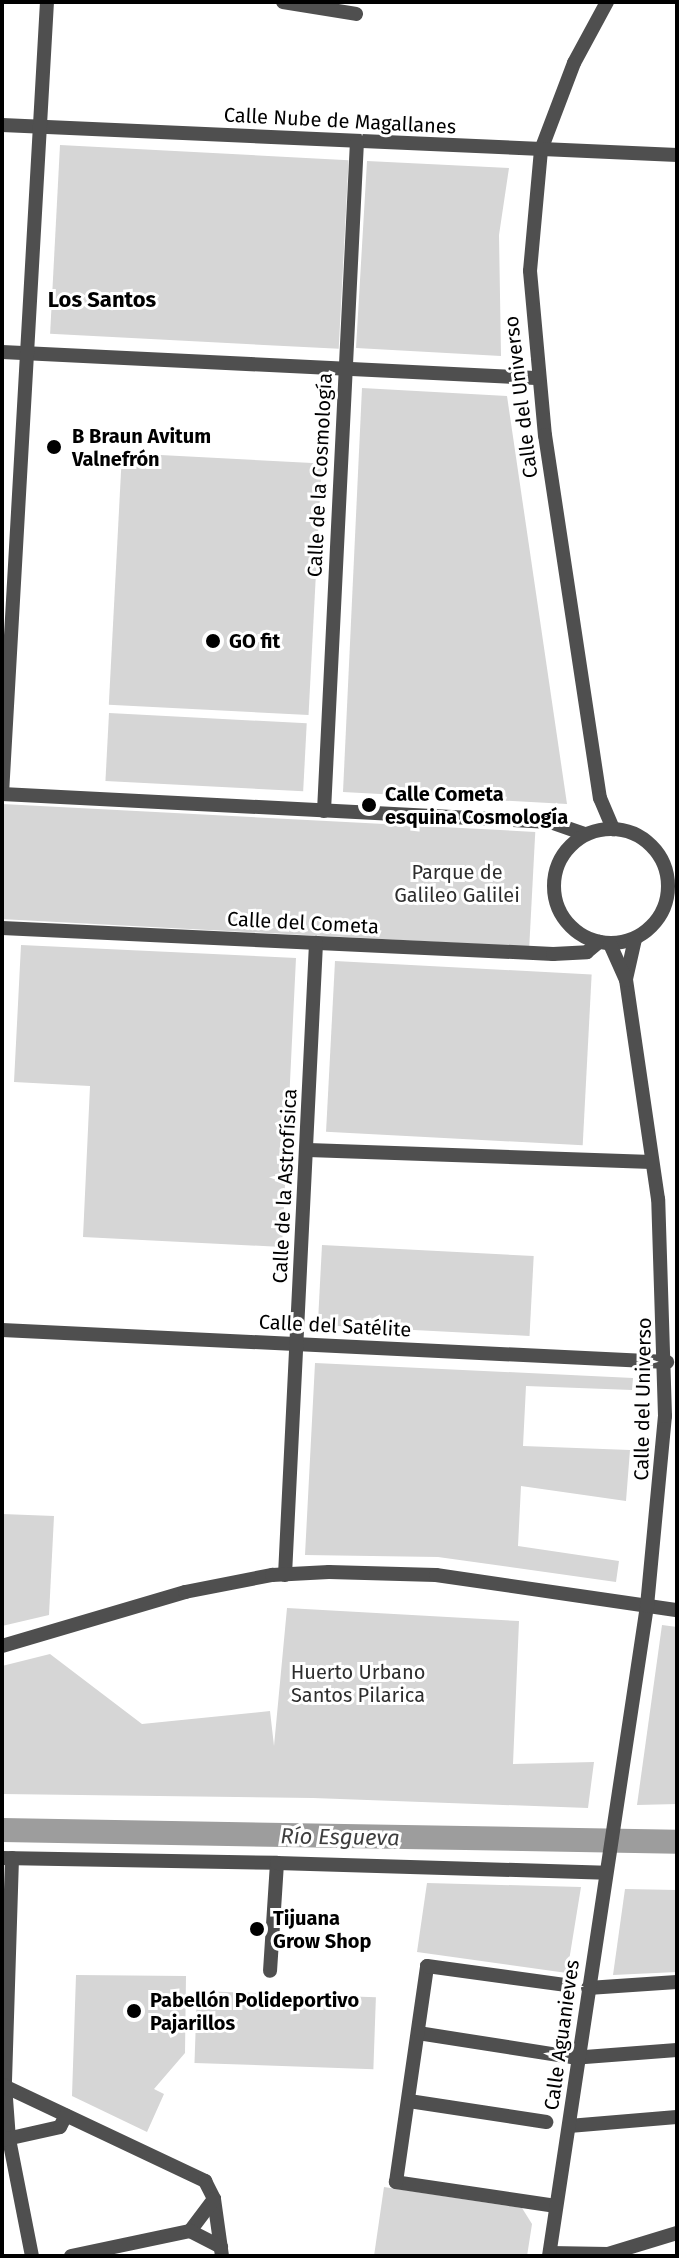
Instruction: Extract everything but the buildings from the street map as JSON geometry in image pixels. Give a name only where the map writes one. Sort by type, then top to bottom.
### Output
[{"type":"street","points":[[47,2],[36,127],[25,353],[8,574],[2,794],[562,823],[590,833],[613,829],[644,839],[656,850],[668,877],[666,906],[635,939],[604,943],[563,917],[554,889],[560,860],[590,833]]},
{"type":"street","points":[[283,2],[356,14]]},
{"type":"street","name":"Calle del Universo","points":[[607,2],[574,63],[541,150],[530,271],[536,378],[600,798],[613,829]]},
{"type":"street","name":"Calle Nube de Magallanes","points":[[2,125],[677,155]]},
{"type":"street","name":"Calle de la Cosmología","points":[[324,811],[357,142]]},
{"type":"street","points":[[2,352],[536,378]]},
{"type":"street","name":"Calle del Universo","points":[[590,833],[600,798]]},
{"type":"street","name":"Calle del Cometa","points":[[2,928],[570,955],[587,952],[604,943]]},
{"type":"street","name":"Calle del Universo","points":[[614,1819],[647,1606],[662,1478],[667,1362],[652,1162],[626,980],[635,939]]},
{"type":"street","name":"Calle de la Astrofísica","points":[[285,1575],[316,943]]},
{"type":"street","name":"Calle del Universo","points":[[604,943],[626,980]]},
{"type":"street","points":[[308,1150],[652,1162]]},
{"type":"street","name":"Calle del Satélite","points":[[2,1330],[667,1362]]},
{"type":"street","points":[[2,1646],[185,1592],[285,1575],[436,1575],[677,1610]]},
{"type":"street","name":"Calle Aguanieves","points":[[550,2254],[582,2058],[588,1988],[614,1819]]},
{"type":"street","points":[[32,2256],[5,2140],[7,1858],[607,1868]]},
{"type":"street","points":[[270,1971],[277,1863]]},
{"type":"street","points":[[556,2206],[396,2182],[427,1966],[565,1985]]},
{"type":"street","points":[[588,1988],[677,1982]]},
{"type":"street","points":[[418,2033],[582,2058],[677,2050]]},
{"type":"street","points":[[3,2085],[205,2181],[214,2199],[222,2252]]},
{"type":"street","points":[[409,2101],[546,2122]]},
{"type":"street","points":[[5,2140],[60,2127],[66,2115]]},
{"type":"street","points":[[569,2126],[677,2117]]},
{"type":"street","points":[[71,2256],[190,2231],[214,2199]]},
{"type":"street","points":[[190,2231],[222,2252]]},
{"type":"street","points":[[550,2254],[608,2254],[677,2233]]},
{"type":"green space","points":[[60,145],[349,160],[339,349],[50,334]]},
{"type":"green space","points":[[367,161],[509,168],[499,235],[501,356],[356,348]]},
{"type":"green space","points":[[362,388],[507,396],[567,804],[343,792]]},
{"type":"green space","name":"GO fit","points":[[122,453],[322,463],[309,715],[109,705]]},
{"type":"green space","points":[[109,713],[307,723],[303,791],[105,781]]},
{"type":"green space","name":"Parque de Galileo Galilei","points":[[2,804],[535,832],[529,947],[2,919]]},
{"type":"green space","points":[[21,945],[296,958],[282,1247],[83,1237],[90,1086],[14,1082]]},
{"type":"green space","points":[[335,961],[592,974],[583,1145],[326,1132]]},
{"type":"green space","points":[[322,1245],[534,1256],[530,1336],[318,1325]]},
{"type":"green space","points":[[315,1363],[633,1378],[632,1390],[526,1386],[523,1446],[630,1450],[626,1501],[521,1486],[518,1546],[619,1561],[616,1582],[438,1557],[305,1555]]},
{"type":"green space","points":[[2,1514],[54,1516],[49,1615],[2,1626]]},
{"type":"green space","name":"Huerto Urbano Santos Pilarica","points":[[287,1608],[519,1621],[513,1764],[594,1762],[588,1808],[313,1798],[2,1794],[2,1666],[50,1654],[142,1724],[270,1711],[274,1746]]},
{"type":"green space","points":[[662,1625],[677,1627],[677,1804],[637,1805]]},
{"type":"green space","points":[[427,1883],[581,1887],[567,1973],[417,1952]]},
{"type":"green space","points":[[625,1889],[677,1890],[677,1972],[613,1975]]},
{"type":"green space","points":[[76,1975],[186,1976],[185,2053],[154,2089],[164,2094],[147,2132],[72,2096]]},
{"type":"green space","points":[[197,1991],[376,1997],[373,2069],[194,2063]]},
{"type":"green space","points":[[384,2187],[522,2208],[532,2224],[527,2256],[374,2256]]},
{"type":"water","name":"Río Esgueva","points":[[2,1818],[677,1830],[676,1854],[2,1842]]},
{"type":"place","name":"B Braun Avitum Valnefrón","points":[[54,447]]},
{"type":"place","name":"GO fit","points":[[213,641]]},
{"type":"place","name":"Calle Cometa esquina Cosmología","points":[[369,805]]},
{"type":"place","name":"Tijuana Grow Shop","points":[[257,1929]]},
{"type":"place","name":"Pabellón Polideportivo Pajarillos","points":[[134,2011]]},
{"type":"district","name":"Los Santos","points":[[102,300]]}]
